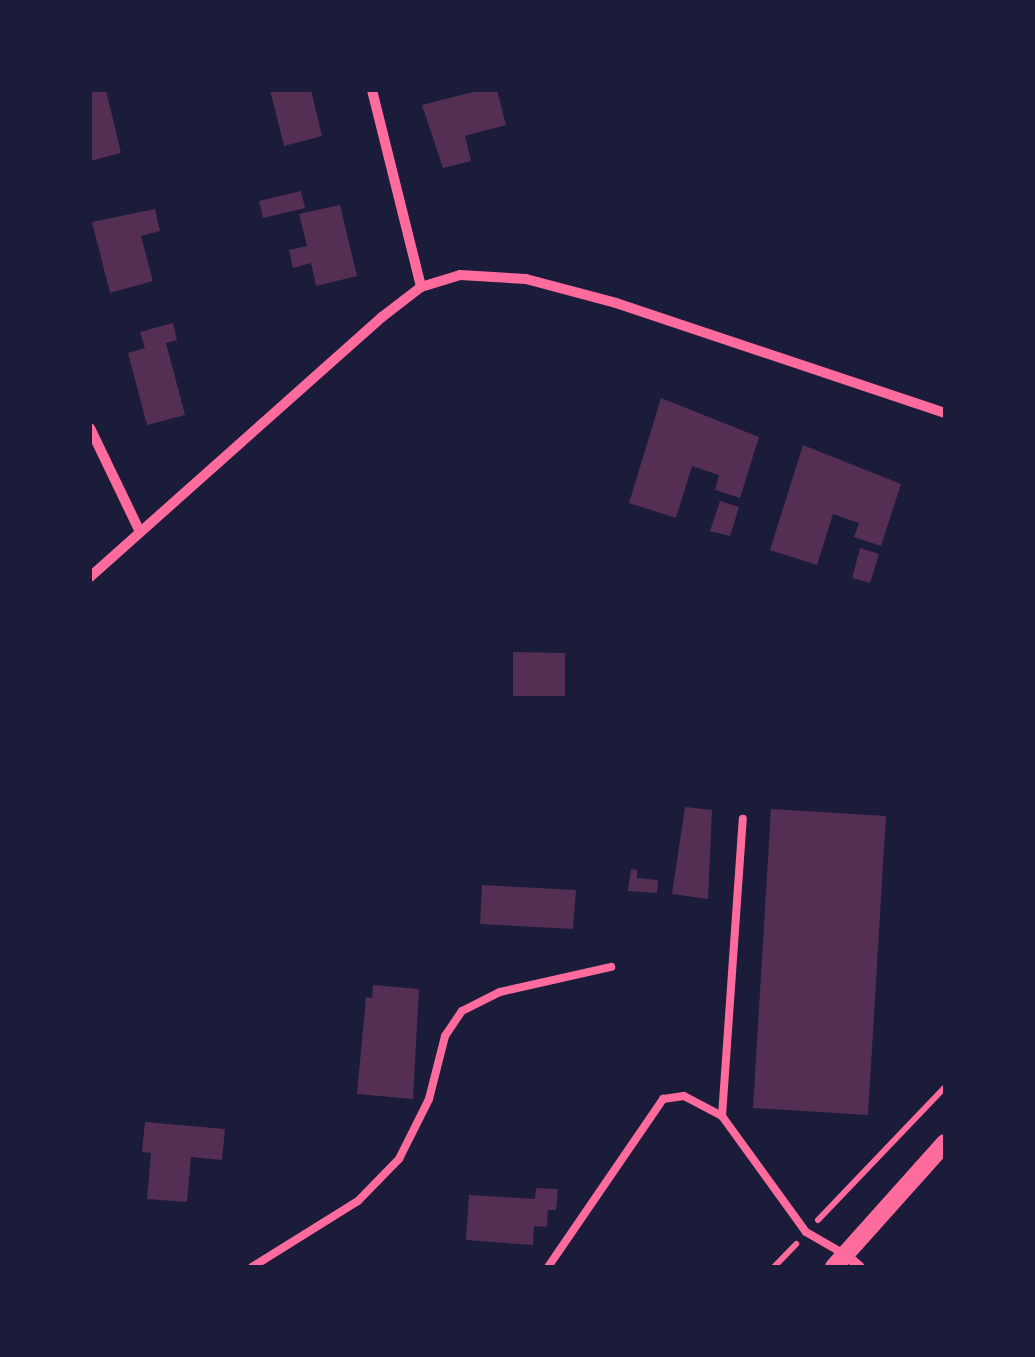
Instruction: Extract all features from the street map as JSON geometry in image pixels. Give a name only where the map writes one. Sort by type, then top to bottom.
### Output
[{"type":"street","points":[[372,90],[421,287]]},
{"type":"street","points":[[90,577],[421,287],[460,275],[526,278],[945,413]]},
{"type":"street","points":[[90,428],[140,532]]},
{"type":"street","points":[[847,1263],[945,1144]]},
{"type":"lane","points":[[722,1116],[742,819]]},
{"type":"lane","points":[[252,1267],[358,1201],[399,1159],[429,1098],[445,1036],[462,1012],[500,992],[611,967]]},
{"type":"lane","points":[[548,1267],[663,1099],[684,1096],[722,1116],[806,1232],[847,1263]]},
{"type":"path","points":[[774,1267],[945,1087]]},
{"type":"building","points":[[90,90],[106,90],[121,153],[90,161]]},
{"type":"building","points":[[270,90],[311,90],[322,136],[284,146]]},
{"type":"building","points":[[481,90],[497,90],[506,125],[465,136],[471,161],[443,168],[422,105]]},
{"type":"building","points":[[301,191],[305,208],[263,218],[259,201]]},
{"type":"building","points":[[340,205],[357,276],[316,286],[311,263],[293,268],[289,250],[307,246],[299,214]]},
{"type":"building","points":[[155,209],[160,231],[141,236],[153,281],[110,293],[92,222]]},
{"type":"building","points":[[173,323],[177,340],[166,343],[185,415],[147,425],[128,353],[145,348],[140,332]]},
{"type":"building","points":[[661,398],[759,437],[740,498],[715,490],[719,475],[692,466],[676,518],[629,503]]},
{"type":"building","points":[[803,445],[901,484],[881,546],[854,537],[859,523],[833,514],[817,565],[770,550]]},
{"type":"building","points":[[720,501],[739,507],[730,536],[710,531]]},
{"type":"building","points":[[860,548],[879,554],[870,583],[852,578]]},
{"type":"building","points":[[513,652],[565,653],[565,696],[513,696]]},
{"type":"building","points":[[685,807],[712,810],[708,899],[672,894]]},
{"type":"building","points":[[771,809],[886,816],[868,1115],[753,1108]]},
{"type":"building","points":[[631,869],[637,870],[637,878],[658,880],[657,893],[628,891]]},
{"type":"building","points":[[482,885],[576,890],[573,929],[480,924]]},
{"type":"building","points":[[373,985],[419,989],[413,1099],[357,1094],[366,997],[372,998]]},
{"type":"building","points":[[145,1122],[225,1129],[222,1160],[191,1157],[187,1202],[147,1199],[151,1153],[142,1152]]},
{"type":"building","points":[[536,1188],[558,1189],[556,1210],[548,1210],[547,1227],[534,1226],[533,1245],[466,1240],[469,1195],[535,1199]]}]
